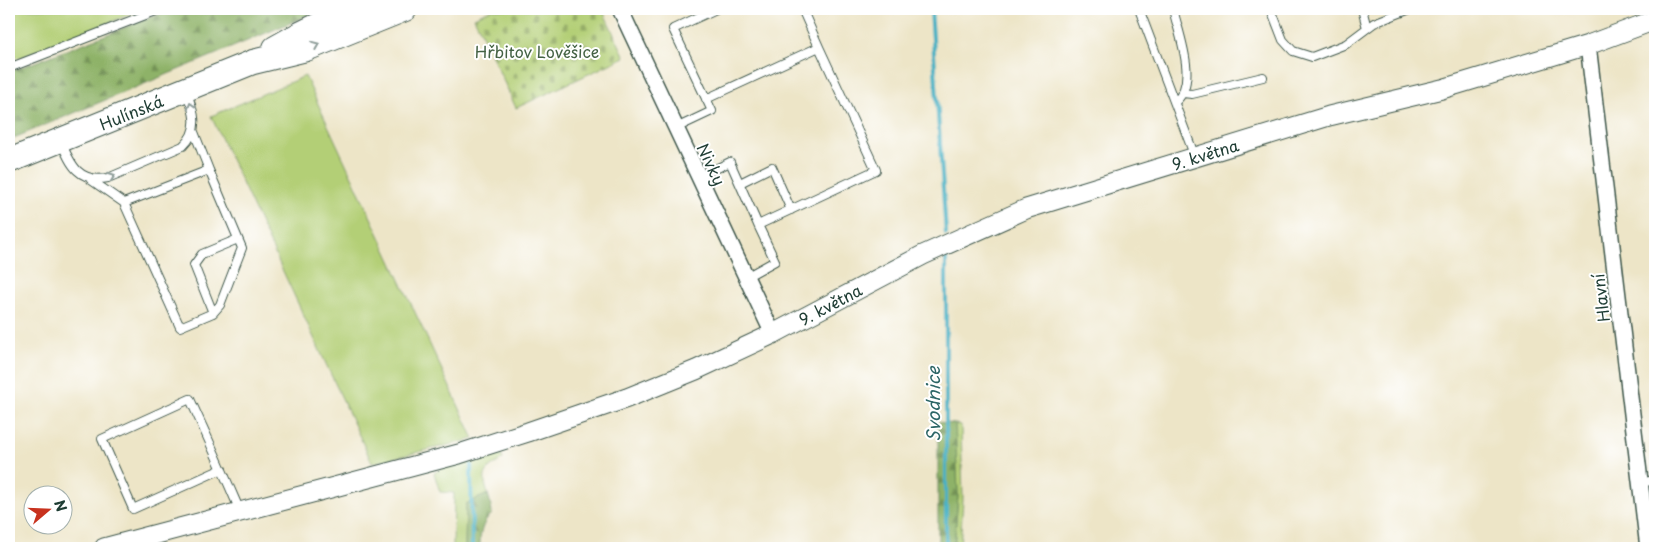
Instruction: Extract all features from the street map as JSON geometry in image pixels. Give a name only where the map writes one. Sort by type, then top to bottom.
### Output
[{"type":"main road","name":"Hulínská","points":[[9,161],[253,62],[300,34],[351,9]]},
{"type":"main road","name":"Hulínská","points":[[253,62],[306,49],[405,9]]},
{"type":"street","name":"Nivky","points":[[620,9],[772,334]]},
{"type":"street","name":"9. května","points":[[104,548],[459,454],[528,432],[696,370],[772,334],[923,255],[1026,209],[1329,116],[1442,89],[1588,45],[1655,20]]},
{"type":"street","name":"Hlavní","points":[[1588,45],[1648,548]]},
{"type":"lane","points":[[9,62],[14,66],[160,9]]},
{"type":"lane","points":[[676,128],[712,111],[673,29],[716,9]]},
{"type":"lane","points":[[758,225],[876,170],[802,9]]},
{"type":"lane","points":[[1139,9],[1196,157]]},
{"type":"lane","points":[[1173,9],[1187,76],[1183,93],[1175,102]]},
{"type":"lane","points":[[1271,9],[1283,40],[1293,51],[1312,57],[1346,44],[1374,23],[1410,9]]},
{"type":"lane","points":[[1362,9],[1367,28]]},
{"type":"lane","points":[[706,99],[820,47]]},
{"type":"lane","points":[[1183,93],[1192,94],[1263,77]]},
{"type":"lane","points":[[60,140],[75,170],[124,203],[180,327],[213,313],[220,305],[242,248],[194,132],[194,113],[185,90]]},
{"type":"lane","points":[[89,178],[99,180],[108,178],[183,146],[191,139],[194,132]]},
{"type":"lane","points":[[699,177],[730,162],[740,183],[775,261],[746,277]]},
{"type":"lane","points":[[740,183],[772,168],[791,210]]},
{"type":"lane","points":[[124,203],[209,170]]},
{"type":"lane","points":[[213,313],[194,265],[202,254],[238,239]]},
{"type":"lane","points":[[222,469],[133,508],[102,438],[190,399],[222,469],[241,512]]},
{"type":"lane","points":[[1640,483],[1655,480]]},
{"type":"green space","points":[[9,9],[141,10],[20,58],[10,56],[9,54]]},
{"type":"green space","points":[[173,9],[323,9],[9,140],[9,72]]},
{"type":"green space","name":"Hřbitov Lověšice","points":[[492,9],[602,9],[625,57],[516,108],[474,17]]},
{"type":"green space","points":[[305,76],[474,439],[372,463],[211,116]]},
{"type":"green space","points":[[938,422],[955,424],[958,495],[954,548],[938,548]]},
{"type":"green space","points":[[955,424],[961,425],[963,499],[960,548],[954,548],[958,495]]},
{"type":"green space","points":[[498,448],[503,459],[488,469],[486,473],[485,481],[488,494],[466,504],[465,548],[453,548],[454,493],[440,492],[434,473],[449,463]]},
{"type":"green space","points":[[488,494],[492,514],[485,522],[482,530],[480,548],[465,548],[466,504]]},
{"type":"waterway","name":"Svodnice","points":[[931,9],[946,234]]},
{"type":"waterway","name":"Svodnice","points":[[946,259],[946,548]]},
{"type":"waterway","points":[[471,465],[472,548]]}]
